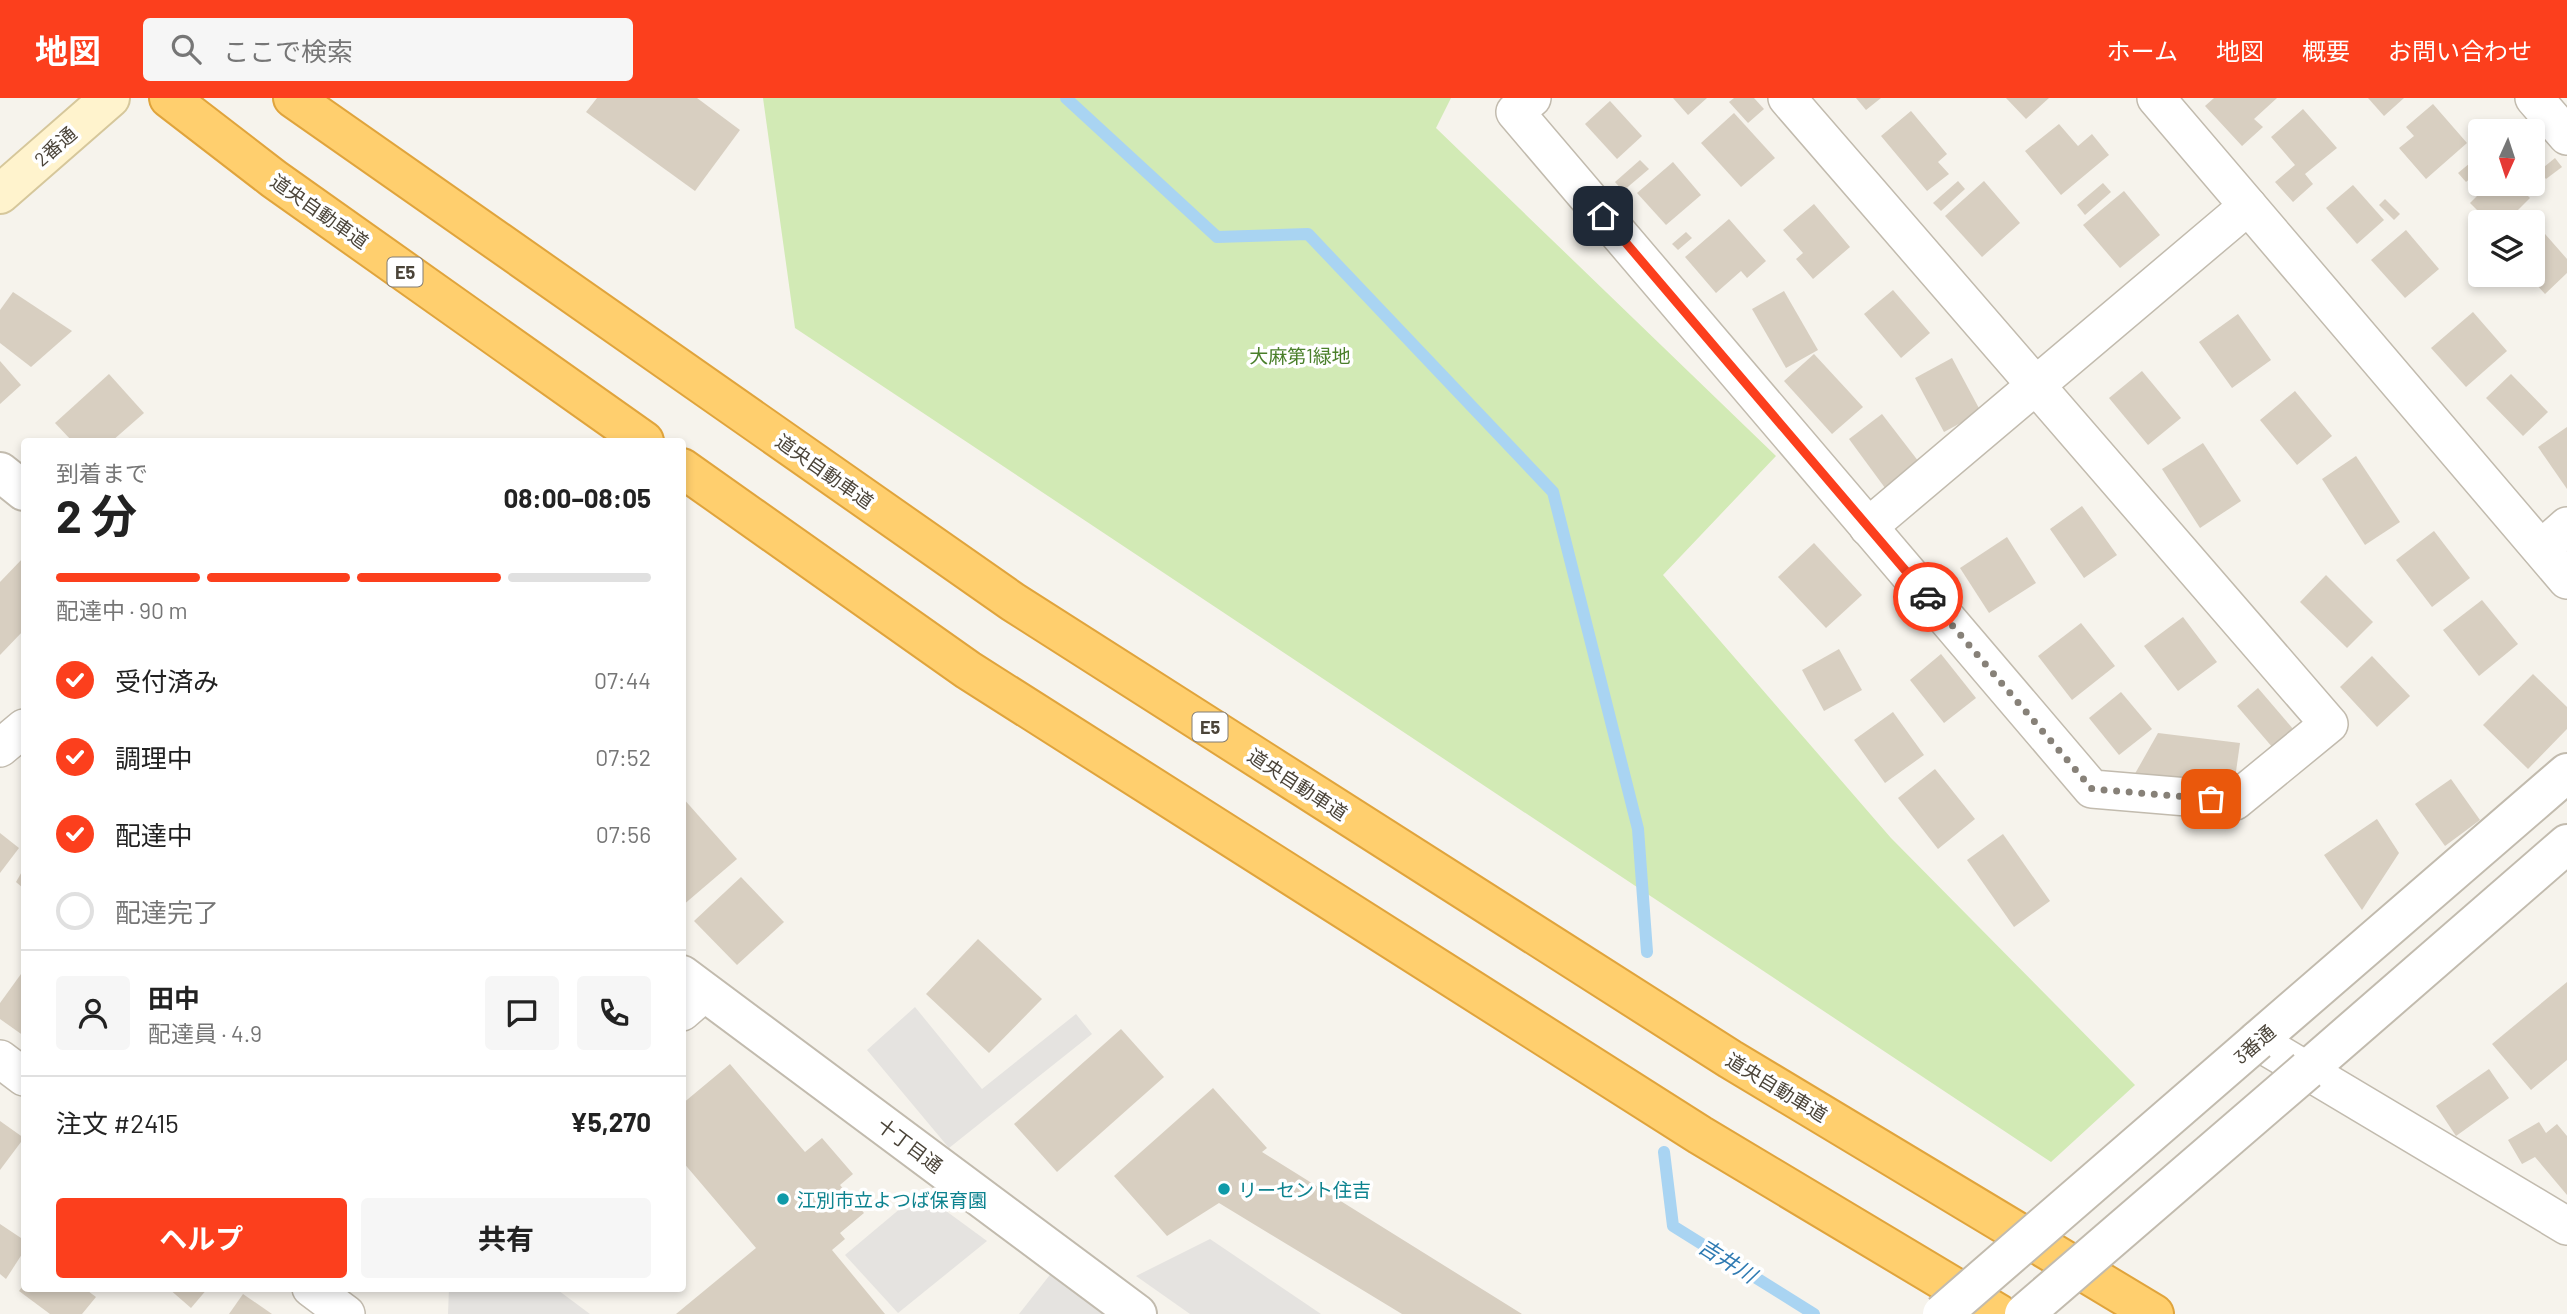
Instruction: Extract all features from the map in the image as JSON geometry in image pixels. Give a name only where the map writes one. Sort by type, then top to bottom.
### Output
[{"type":"highway","name":"道央自動車道","points":[[169,98],[274,179],[641,438]]},
{"type":"highway","name":"道央自動車道","points":[[293,98],[1013,602],[1730,1059],[2154,1314]]},
{"type":"highway","points":[[686,471],[968,670],[1700,1135],[1999,1314]]},
{"type":"main road","name":"2番通","points":[[2,192],[110,98]]},
{"type":"street","points":[[1532,98],[1515,112],[2092,789],[2235,801],[2329,724],[1787,98]]},
{"type":"street","points":[[2155,98],[2248,206],[2554,538],[2567,580]]},
{"type":"street","points":[[2534,98],[2567,136]]},
{"type":"street","points":[[1868,527],[2248,206]]},
{"type":"street","points":[[0,472],[21,489]]},
{"type":"street","points":[[0,748],[21,730]]},
{"type":"street","name":"3番通","points":[[1942,1314],[2567,773]]},
{"type":"street","points":[[2024,1314],[2567,844]]},
{"type":"street","name":"十丁目通","points":[[690,993],[1137,1314]]},
{"type":"street","points":[[2257,1041],[2567,1226]]},
{"type":"green space","name":"大麻第1緑地","points":[[763,98],[1451,98],[1436,128],[1776,456],[1663,575],[1891,838],[2135,1085],[2051,1162],[795,328]]},
{"type":"shaded area","points":[[915,1007],[982,1089],[1076,1014],[1092,1034],[949,1148],[867,1050]]},
{"type":"shaded area","points":[[920,1192],[987,1241],[898,1313],[845,1255]]},
{"type":"shaded area","points":[[1210,1239],[1321,1314],[1190,1314],[1136,1276]]},
{"type":"shaded area","points":[[1053,1271],[1111,1314],[1019,1314]]},
{"type":"shaded area","points":[[449,1292],[560,1292],[590,1314],[448,1314]]},
{"type":"building","points":[[597,98],[697,98],[740,130],[695,191],[586,112]]},
{"type":"building","points":[[1673,98],[1707,98],[1688,115]]},
{"type":"building","points":[[1734,98],[1754,98],[1764,109],[1748,123],[1729,102]]},
{"type":"building","points":[[1856,98],[1881,98],[1866,110]]},
{"type":"building","points":[[2006,98],[2049,98],[2026,119]]},
{"type":"building","points":[[2214,98],[2277,98],[2254,119],[2263,127],[2242,146],[2205,106]]},
{"type":"building","points":[[2368,98],[2404,98],[2384,116]]},
{"type":"building","points":[[1610,101],[1642,136],[1617,159],[1585,124]]},
{"type":"building","points":[[2433,104],[2467,143],[2426,179],[2399,148],[2414,136],[2406,127]]},
{"type":"building","points":[[2303,109],[2337,148],[2305,174],[2313,184],[2293,202],[2275,182],[2295,165],[2271,137]]},
{"type":"building","points":[[1911,111],[1947,154],[1938,162],[1949,174],[1927,191],[1881,136]]},
{"type":"building","points":[[1734,113],[1775,158],[1741,187],[1701,143]]},
{"type":"building","points":[[2059,124],[2078,146],[2092,134],[2109,155],[2061,195],[2025,151]]},
{"type":"building","points":[[2555,158],[2562,167],[2546,179],[2545,166]]},
{"type":"building","points":[[1640,160],[1649,169],[1623,191],[1615,182]]},
{"type":"building","points":[[1673,162],[1701,195],[1666,225],[1637,193]]},
{"type":"building","points":[[2468,165],[2466,182],[2458,173]]},
{"type":"building","points":[[1958,181],[1965,189],[1941,211],[1933,203]]},
{"type":"building","points":[[1984,181],[2020,223],[1982,257],[1945,216]]},
{"type":"building","points":[[2103,183],[2111,192],[2085,215],[2077,205]]},
{"type":"building","points":[[2353,185],[2384,220],[2357,244],[2326,208]]},
{"type":"building","points":[[2124,191],[2160,235],[2120,268],[2083,225]]},
{"type":"building","points":[[2477,196],[2530,198],[2518,210],[2477,210],[2470,203]]},
{"type":"building","points":[[2385,199],[2400,214],[2394,220],[2379,205]]},
{"type":"building","points":[[1814,204],[1850,247],[1813,279],[1796,259],[1803,253],[1783,230]]},
{"type":"building","points":[[1729,219],[1766,261],[1747,278],[1741,271],[1716,293],[1685,257]]},
{"type":"building","points":[[2406,230],[2439,269],[2405,298],[2371,260]]},
{"type":"building","points":[[1686,232],[1692,238],[1678,250],[1672,244]]},
{"type":"building","points":[[2545,234],[2567,259],[2567,273],[2545,294],[2539,287],[2545,287]]},
{"type":"building","points":[[1893,290],[1930,333],[1901,358],[1864,314]]},
{"type":"building","points":[[1784,291],[1818,350],[1786,368],[1752,309]]},
{"type":"building","points":[[13,292],[72,331],[31,367],[0,343],[0,310]]},
{"type":"building","points":[[2473,312],[2507,351],[2466,387],[2431,348]]},
{"type":"building","points":[[2238,314],[2271,360],[2232,388],[2199,342]]},
{"type":"building","points":[[1814,354],[1863,407],[1832,434],[1784,381]]},
{"type":"building","points":[[1952,358],[1981,412],[1944,432],[1915,378]]},
{"type":"building","points":[[0,361],[21,385],[0,404]]},
{"type":"building","points":[[2142,371],[2181,418],[2148,445],[2109,398]]},
{"type":"building","points":[[109,374],[144,413],[115,438],[69,438],[55,423]]},
{"type":"building","points":[[2511,374],[2548,412],[2523,436],[2486,398]]},
{"type":"building","points":[[2295,391],[2332,436],[2297,465],[2260,420]]},
{"type":"building","points":[[1882,414],[1922,466],[1888,492],[1849,439]]},
{"type":"building","points":[[2567,427],[2567,489],[2538,447]]},
{"type":"building","points":[[2203,443],[2241,501],[2200,528],[2162,469]]},
{"type":"building","points":[[2356,456],[2400,522],[2365,545],[2322,479]]},
{"type":"building","points":[[2082,506],[2117,555],[2084,578],[2050,529]]},
{"type":"building","points":[[2434,531],[2470,578],[2432,607],[2396,560]]},
{"type":"building","points":[[2007,537],[2036,583],[1989,613],[1960,568]]},
{"type":"building","points":[[1814,543],[1862,595],[1826,628],[1778,577]]},
{"type":"building","points":[[21,560],[21,633],[0,655],[0,582]]},
{"type":"building","points":[[2326,575],[2373,622],[2347,648],[2300,602]]},
{"type":"building","points":[[2482,600],[2518,644],[2479,676],[2443,630]]},
{"type":"building","points":[[2183,617],[2217,662],[2178,691],[2144,646]]},
{"type":"building","points":[[2081,623],[2115,666],[2072,700],[2038,656]]},
{"type":"building","points":[[1839,649],[1862,690],[1824,711],[1802,670]]},
{"type":"building","points":[[1941,654],[1976,698],[1944,723],[1910,680]]},
{"type":"building","points":[[2372,656],[2410,696],[2377,727],[2340,687]]},
{"type":"building","points":[[2533,674],[2567,707],[2567,729],[2528,769],[2483,725]]},
{"type":"building","points":[[2258,688],[2294,730],[2273,748],[2237,706]]},
{"type":"building","points":[[2121,692],[2152,729],[2119,755],[2089,718]]},
{"type":"building","points":[[1893,712],[1924,755],[1885,783],[1854,740]]},
{"type":"building","points":[[2158,733],[2240,743],[2234,786],[2132,779]]},
{"type":"building","points":[[1935,769],[1975,819],[1938,849],[1898,798]]},
{"type":"building","points":[[2451,779],[2480,820],[2445,846],[2415,804]]},
{"type":"building","points":[[686,802],[737,859],[686,903]]},
{"type":"building","points":[[2377,819],[2399,853],[2362,910],[2324,855]]},
{"type":"building","points":[[0,833],[19,848],[0,873]]},
{"type":"building","points":[[2003,834],[2050,901],[2014,927],[1967,860]]},
{"type":"building","points":[[21,873],[21,886],[16,882]]},
{"type":"building","points":[[741,877],[784,922],[737,965],[694,921]]},
{"type":"building","points":[[978,939],[1042,999],[989,1053],[926,994]]},
{"type":"building","points":[[21,974],[21,1034],[0,1019],[0,1003]]},
{"type":"building","points":[[2567,982],[2567,1060],[2531,1090],[2492,1044]]},
{"type":"building","points":[[1121,1029],[1164,1077],[1057,1172],[1014,1124]]},
{"type":"building","name":"江別市立よつば保育園","points":[[730,1064],[805,1152],[822,1138],[853,1174],[840,1185],[864,1213],[840,1233],[845,1239],[832,1250],[885,1314],[676,1314],[756,1248],[686,1166],[686,1101]]},
{"type":"building","points":[[2489,1069],[2509,1098],[2456,1136],[2436,1106]]},
{"type":"building","name":"リーセント住吉","points":[[1213,1088],[1267,1148],[1262,1152],[1522,1314],[1402,1314],[1219,1203],[1167,1236],[1114,1176]]},
{"type":"building","points":[[0,1121],[21,1136],[21,1142],[0,1170]]},
{"type":"building","points":[[2539,1122],[2546,1133],[2557,1124],[2567,1136],[2567,1195],[2535,1157],[2522,1164],[2508,1140]]},
{"type":"building","points":[[0,1224],[21,1238],[21,1256],[6,1279],[0,1274]]},
{"type":"building","points":[[21,1288],[21,1292],[89,1292],[96,1297],[82,1314],[50,1314],[19,1291]]},
{"type":"building","points":[[173,1292],[205,1292],[191,1308]]},
{"type":"building","points":[[243,1294],[272,1314],[229,1314]]},
{"type":"waterway","points":[[1066,98],[1217,237],[1308,234],[1553,492],[1638,829],[1647,952]]},
{"type":"waterway","name":"吉井川","points":[[1664,1152],[1673,1226],[1814,1314]]},
{"type":"way so far","points":[[1928,597],[2092,789],[2211,799]]},
{"type":"place","name":"リーセント住吉","points":[[1224,1189]]},
{"type":"place","name":"江別市立よつば保育園","points":[[783,1199]]},
{"type":"route","points":[[1603,216],[1928,597]]}]
